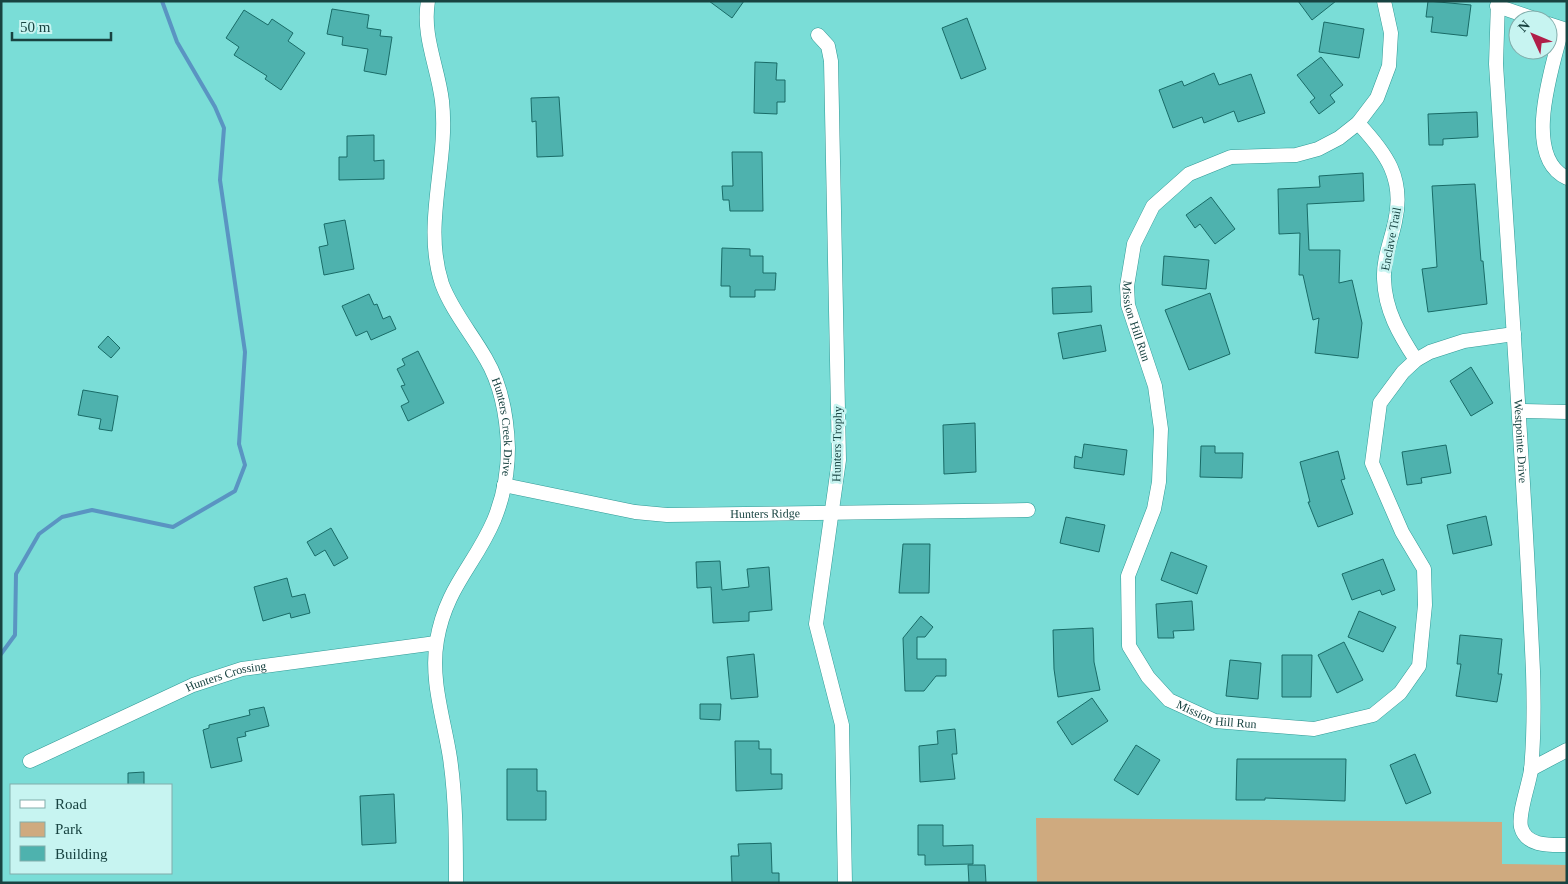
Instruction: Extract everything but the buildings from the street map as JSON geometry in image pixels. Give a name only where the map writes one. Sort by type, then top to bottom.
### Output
[{"type":"street","name":"Hunters Creek Drive","points":[[428,1],[427,32],[442,99],[444,136],[434,216],[435,253],[443,285],[450,303],[486,360],[502,400],[508,448],[504,485],[494,520],[451,592],[444,609],[436,643],[438,698],[454,789],[456,883]]},
{"type":"street","name":"Mission Hill Run","points":[[1384,1],[1391,34],[1389,66],[1377,98],[1358,123],[1339,138],[1318,149],[1296,155],[1231,158],[1188,174],[1153,206],[1134,244],[1127,286],[1128,305],[1155,386],[1161,429],[1159,482],[1154,509],[1128,576],[1129,646],[1148,677],[1169,700],[1215,721],[1314,729],[1372,715],[1400,693],[1419,666],[1425,605],[1424,569],[1402,532],[1372,463],[1380,403],[1403,372],[1416,360],[1449,345],[1514,334]]},
{"type":"street","points":[[1498,3],[1514,10]]},
{"type":"street","name":"Westpointe Drive","points":[[1498,3],[1496,64],[1520,410],[1533,673],[1531,769],[1521,822],[1524,832],[1534,842],[1567,845]]},
{"type":"street","points":[[1564,29],[1544,98],[1543,132],[1547,159],[1552,168],[1567,178]]},
{"type":"street","name":"Hunters Trophy","points":[[818,35],[828,46],[831,61],[839,460],[816,608],[816,624],[842,725],[845,883]]},
{"type":"street","name":"Enclave Trail","points":[[1358,123],[1382,150],[1391,163],[1396,177],[1398,208],[1385,259],[1385,294],[1394,324],[1416,360]]},
{"type":"street","points":[[1520,410],[1567,412]]},
{"type":"street","name":"Hunters Ridge","points":[[504,485],[652,514],[1028,510]]},
{"type":"street","name":"Hunters Crossing","points":[[30,761],[193,685],[242,669],[436,643]]},
{"type":"street","points":[[1531,769],[1567,750]]},
{"type":"green space","points":[[1036,818],[1502,822],[1502,864],[1567,865],[1567,883],[1037,883]]},
{"type":"waterway","points":[[1,654],[15,635],[16,574],[39,534],[62,517],[92,510],[173,527],[235,491],[245,465],[239,444],[245,352],[220,180],[224,128],[215,107],[177,42],[162,1]]}]
